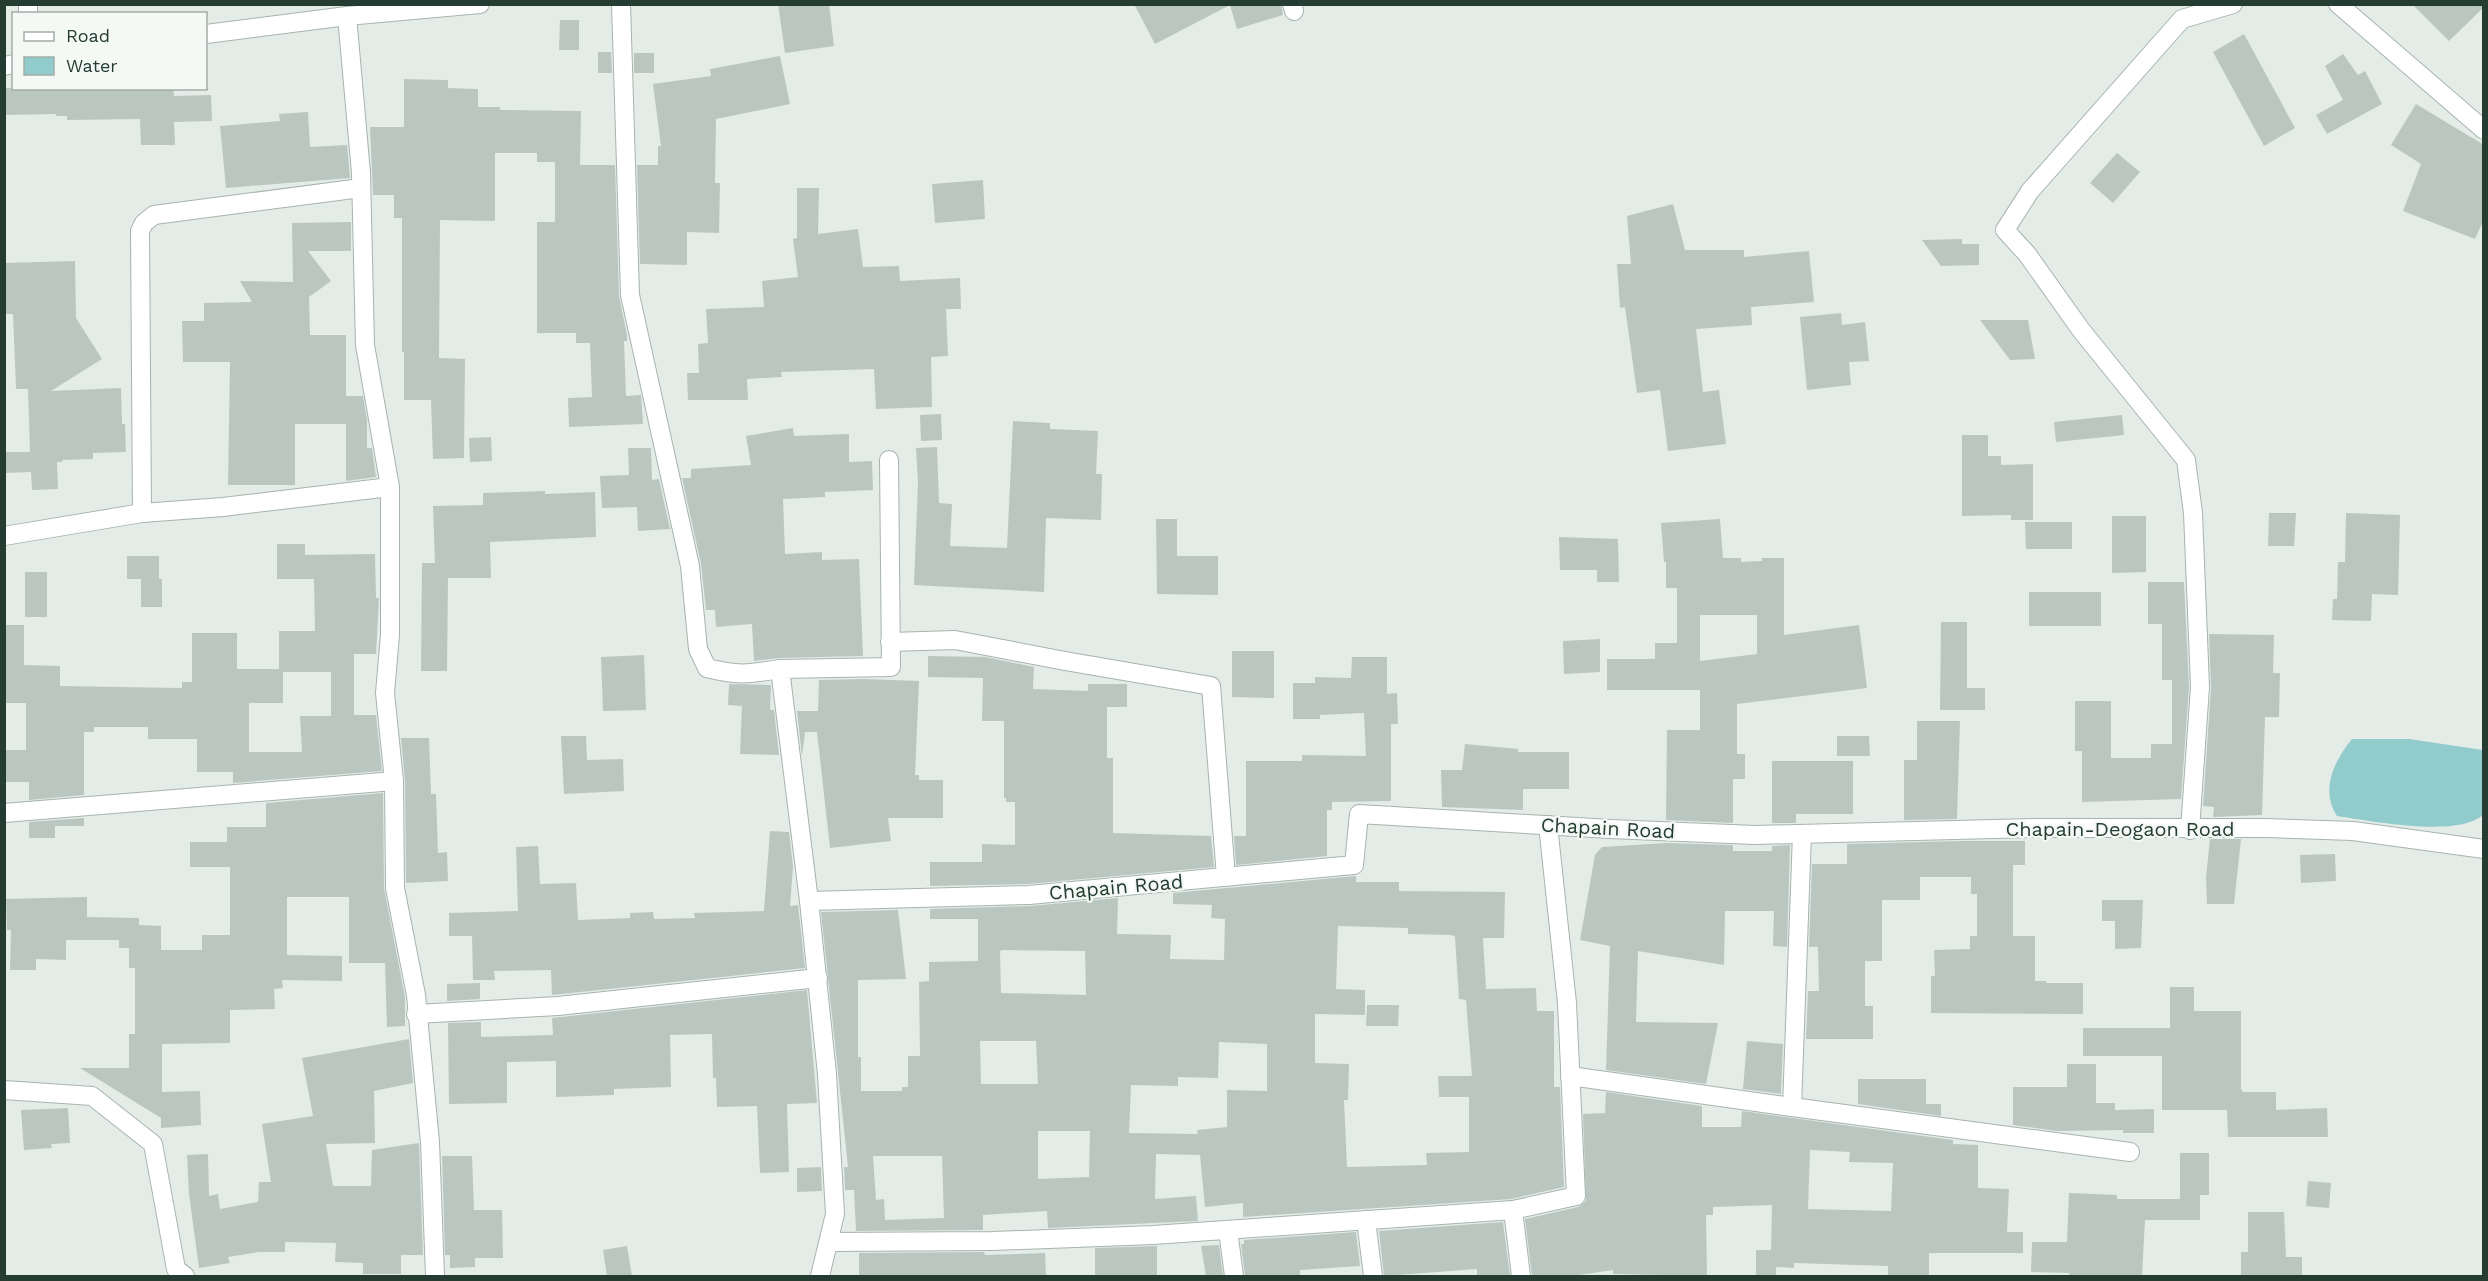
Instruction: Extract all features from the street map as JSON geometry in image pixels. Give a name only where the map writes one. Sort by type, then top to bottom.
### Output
[{"type":"street","points":[[207,34],[347,16],[480,4]]},
{"type":"street","points":[[621,4],[630,295],[690,566],[698,649],[707,668],[742,675],[780,669],[891,667],[889,460]]},
{"type":"street","points":[[2190,830],[2200,687],[2193,513],[2186,460],[2088,339],[2027,254],[2005,230],[2030,191],[2182,19],[2233,4]]},
{"type":"street","points":[[2338,4],[2484,130]]},
{"type":"street","points":[[347,16],[361,188],[365,345],[390,487],[390,635],[385,693],[394,781],[395,888],[412,972],[430,1142],[435,1276]]},
{"type":"street","points":[[142,513],[140,231],[144,223],[154,215],[361,188]]},
{"type":"street","points":[[4,536],[142,513],[235,506],[390,487]]},
{"type":"street","points":[[890,642],[955,640],[1211,686],[1227,877]]},
{"type":"street","points":[[780,669],[818,978],[827,1074],[835,1214],[820,1276]]},
{"type":"street","points":[[4,813],[394,781]]},
{"type":"street","name":"Chapain Road","points":[[809,901],[1029,895],[1354,865],[1359,814],[1755,835]]},
{"type":"street","points":[[830,1242],[993,1241],[1228,1230],[1513,1210],[1576,1196],[1567,1003],[1548,825]]},
{"type":"street","name":"Chapain-Deogaon Road","points":[[1755,835],[2033,828],[2190,830],[2266,828],[2353,831],[2484,849]]},
{"type":"street","points":[[1792,1107],[1802,834]]},
{"type":"street","points":[[416,1014],[558,1006],[818,978]]},
{"type":"street","points":[[1570,1076],[2130,1152]]},
{"type":"street","points":[[4,1090],[92,1096],[153,1144],[176,1269],[185,1276]]},
{"type":"street","points":[[1513,1210],[1521,1276]]},
{"type":"street","points":[[1366,1220],[1373,1276]]},
{"type":"street","points":[[1228,1230],[1234,1276]]},
{"type":"water","points":[[2352,739],[2409,739],[2483,750],[2483,815],[2471,822],[2434,827],[2391,824],[2337,816],[2330,796],[2331,776]]},
{"type":"building","points":[[778,4],[829,4],[834,46],[785,53]]},
{"type":"building","points":[[1134,4],[1281,4],[1283,15],[1237,29],[1230,5],[1155,44]]},
{"type":"building","points":[[2412,4],[2484,4],[2484,7],[2449,41]]},
{"type":"building","points":[[560,20],[579,20],[579,50],[559,50]]},
{"type":"building","points":[[2244,34],[2295,128],[2264,146],[2213,52]]},
{"type":"building","points":[[598,52],[611,52],[612,73],[598,73]]},
{"type":"building","points":[[634,53],[654,53],[654,73],[634,73]]},
{"type":"building","points":[[2343,54],[2358,75],[2365,71],[2382,104],[2327,134],[2316,115],[2343,100],[2325,66]]},
{"type":"building","points":[[780,56],[790,104],[716,119],[715,183],[720,183],[719,233],[687,232],[687,265],[640,264],[637,165],[658,165],[658,146],[661,146],[653,84],[711,76],[710,69]]},
{"type":"building","points":[[404,79],[448,80],[448,88],[478,89],[478,107],[500,107],[500,110],[581,111],[580,165],[615,165],[619,296],[627,335],[627,341],[624,341],[626,396],[641,395],[643,424],[569,427],[568,398],[592,397],[590,343],[576,343],[576,333],[537,333],[537,222],[555,222],[555,162],[537,162],[537,153],[495,153],[495,221],[440,220],[439,358],[465,359],[464,458],[433,459],[431,400],[404,400],[402,218],[394,218],[394,195],[373,195],[370,127],[404,127]]},
{"type":"building","points":[[4,88],[12,88],[12,90],[173,90],[174,96],[211,95],[212,121],[174,122],[175,145],[141,145],[140,119],[67,120],[67,116],[56,116],[56,114],[4,115]]},
{"type":"building","points":[[2416,104],[2484,145],[2484,219],[2475,239],[2403,211],[2421,164],[2391,145]]},
{"type":"building","points":[[308,112],[310,147],[347,145],[350,178],[226,188],[220,126],[280,121],[279,114]]},
{"type":"building","points":[[2117,153],[2140,172],[2113,203],[2090,183]]},
{"type":"building","points":[[983,180],[985,219],[935,223],[932,184]]},
{"type":"building","points":[[797,188],[819,188],[818,234],[858,229],[863,267],[899,266],[900,281],[960,278],[961,309],[946,309],[948,356],[931,357],[932,407],[876,409],[874,369],[781,372],[782,377],[747,379],[748,400],[688,400],[687,373],[699,373],[698,344],[708,343],[706,309],[764,307],[762,281],[798,277],[793,239],[797,238]]},
{"type":"building","points":[[1673,204],[1685,250],[1744,250],[1744,257],[1809,251],[1814,302],[1751,307],[1752,325],[1696,329],[1703,392],[1719,390],[1726,444],[1668,451],[1660,390],[1637,393],[1625,307],[1620,308],[1617,264],[1631,264],[1627,216]]},
{"type":"building","points":[[351,222],[351,251],[308,251],[331,281],[309,297],[310,335],[346,335],[346,396],[363,396],[367,420],[367,448],[372,448],[376,477],[346,481],[346,424],[295,424],[295,485],[228,485],[230,362],[183,362],[182,321],[204,321],[204,303],[252,302],[240,281],[293,282],[292,223]]},
{"type":"building","points":[[1962,239],[1962,244],[1979,244],[1979,265],[1941,266],[1922,240]]},
{"type":"building","points":[[75,261],[76,318],[102,359],[51,391],[121,388],[122,424],[125,424],[126,452],[93,453],[93,459],[57,462],[58,489],[32,490],[31,472],[4,473],[4,452],[30,452],[28,389],[16,389],[13,314],[4,314],[4,263]]},
{"type":"building","points":[[1841,313],[1842,325],[1865,322],[1869,361],[1849,362],[1851,385],[1807,390],[1800,317]]},
{"type":"building","points":[[1980,320],[2028,320],[2035,359],[2010,360]]},
{"type":"building","points":[[941,414],[942,440],[921,441],[920,415]]},
{"type":"building","points":[[2122,415],[2124,435],[2056,442],[2054,422]]},
{"type":"building","points":[[1013,421],[1050,423],[1050,429],[1098,431],[1096,474],[1102,474],[1101,520],[1046,518],[1044,592],[914,585],[918,482],[916,448],[937,447],[939,503],[952,504],[950,546],[1007,548]]},
{"type":"building","points":[[793,428],[794,436],[849,434],[849,462],[872,461],[873,490],[825,492],[825,497],[783,499],[785,554],[822,552],[822,560],[859,559],[863,656],[780,658],[754,661],[752,624],[716,627],[715,610],[706,610],[701,564],[682,478],[691,478],[691,469],[751,465],[746,436]]},
{"type":"building","points":[[1962,435],[1988,435],[1988,456],[2001,456],[2001,465],[2033,464],[2033,520],[2011,520],[2011,515],[1962,516]]},
{"type":"building","points":[[491,437],[492,461],[470,462],[469,438]]},
{"type":"building","points":[[628,448],[651,448],[652,480],[659,479],[670,529],[638,531],[637,507],[602,508],[600,476],[629,475]]},
{"type":"building","points":[[545,491],[545,494],[595,492],[596,537],[490,542],[491,578],[448,578],[447,671],[421,671],[422,563],[435,563],[433,506],[483,505],[483,493]]},
{"type":"building","points":[[2269,513],[2296,513],[2294,546],[2268,546]]},
{"type":"building","points":[[2346,513],[2400,515],[2398,595],[2372,594],[2371,621],[2332,620],[2333,599],[2337,599],[2338,562],[2345,562]]},
{"type":"building","points":[[2112,516],[2146,516],[2146,572],[2112,573]]},
{"type":"building","points":[[1156,519],[1177,519],[1177,556],[1218,556],[1218,595],[1157,594]]},
{"type":"building","points":[[1720,519],[1723,558],[1741,558],[1741,562],[1762,561],[1762,558],[1784,558],[1784,635],[1859,625],[1867,688],[1737,704],[1737,754],[1745,754],[1745,779],[1733,779],[1733,823],[1666,820],[1667,730],[1700,730],[1700,690],[1607,690],[1607,659],[1655,659],[1655,643],[1677,643],[1677,588],[1666,588],[1666,562],[1664,562],[1661,523]],"holes":[[[1700,615],[1757,615],[1757,654],[1700,661]]]},
{"type":"building","points":[[2025,522],[2072,522],[2072,549],[2026,549]]},
{"type":"building","points":[[1559,537],[1618,539],[1619,582],[1597,582],[1597,570],[1560,570]]},
{"type":"building","points":[[277,544],[305,544],[305,555],[375,554],[376,598],[379,598],[376,654],[354,654],[354,715],[376,715],[382,771],[233,783],[233,772],[197,772],[197,739],[148,739],[148,727],[94,727],[94,732],[84,732],[84,795],[29,800],[29,782],[4,782],[4,750],[26,750],[26,703],[4,703],[4,625],[24,625],[24,665],[60,666],[60,686],[182,688],[182,682],[192,682],[192,633],[237,633],[237,669],[279,669],[279,631],[315,631],[314,579],[277,579]],"holes":[[[283,672],[331,672],[331,716],[300,716],[302,752],[249,752],[249,703],[283,703]]]},
{"type":"building","points":[[127,556],[159,556],[162,607],[141,607],[141,579],[127,579]]},
{"type":"building","points":[[25,572],[47,572],[47,617],[25,617]]},
{"type":"building","points":[[2148,582],[2184,582],[2189,687],[2181,799],[2082,802],[2082,751],[2075,751],[2075,701],[2111,701],[2111,758],[2151,758],[2151,744],[2172,744],[2172,680],[2162,680],[2162,624],[2148,624]]},
{"type":"building","points":[[2029,592],[2101,592],[2101,626],[2029,626]]},
{"type":"building","points":[[1941,622],[1967,622],[1967,688],[1985,688],[1985,710],[1940,710]]},
{"type":"building","points":[[2209,634],[2274,635],[2273,673],[2280,673],[2279,717],[2265,717],[2262,815],[2213,817],[2214,807],[2203,806],[2211,688]]},
{"type":"building","points":[[1600,639],[1600,672],[1564,674],[1563,641]]},
{"type":"building","points":[[1232,651],[1274,651],[1274,698],[1232,697]]},
{"type":"building","points":[[644,655],[646,710],[603,711],[601,657]]},
{"type":"building","points":[[928,656],[985,657],[1034,667],[1033,689],[1088,691],[1088,684],[1127,684],[1127,707],[1107,707],[1107,758],[1113,758],[1113,833],[1211,836],[1214,867],[1028,884],[930,886],[930,862],[982,862],[982,844],[1015,845],[1015,802],[1006,802],[1004,798],[1004,721],[982,721],[983,678],[928,677]]},
{"type":"building","points":[[1352,657],[1387,657],[1387,694],[1397,693],[1398,724],[1391,724],[1391,801],[1332,802],[1332,810],[1327,810],[1327,856],[1236,865],[1234,836],[1246,836],[1246,761],[1302,761],[1302,755],[1366,756],[1364,713],[1320,715],[1320,719],[1293,719],[1293,683],[1315,683],[1315,677],[1351,678]]},
{"type":"building","points":[[819,680],[919,681],[915,775],[919,775],[919,780],[943,780],[943,818],[888,818],[891,841],[830,848],[817,732],[805,732],[802,756],[797,711],[818,711]]},
{"type":"building","points":[[729,684],[771,685],[770,710],[774,710],[779,755],[740,754],[742,706],[728,705]]},
{"type":"building","points":[[1917,721],[1960,721],[1957,819],[1904,820],[1904,760],[1917,760]]},
{"type":"building","points":[[561,736],[586,736],[587,760],[623,759],[624,791],[564,794]]},
{"type":"building","points":[[1837,736],[1869,736],[1870,756],[1837,756]]},
{"type":"building","points":[[401,738],[429,738],[431,794],[436,794],[438,853],[447,852],[448,881],[406,883],[405,781]]},
{"type":"building","points":[[1465,744],[1518,749],[1518,752],[1569,752],[1569,789],[1523,789],[1523,810],[1442,807],[1441,770],[1462,770]]},
{"type":"building","points":[[1772,761],[1853,761],[1853,814],[1796,814],[1796,823],[1772,823]]},
{"type":"building","points":[[383,793],[384,888],[405,997],[405,1026],[387,1027],[385,963],[349,963],[349,897],[287,897],[287,955],[342,956],[342,981],[282,980],[283,988],[274,989],[275,1009],[230,1010],[230,1043],[162,1044],[162,1092],[200,1091],[201,1125],[161,1128],[161,1118],[80,1068],[129,1068],[129,1034],[135,1034],[135,968],[129,968],[129,948],[119,948],[119,940],[66,940],[66,960],[36,959],[36,970],[10,970],[11,930],[7,930],[6,899],[87,897],[87,917],[139,918],[139,925],[161,926],[161,950],[202,950],[202,935],[230,935],[230,867],[190,867],[190,842],[227,842],[227,827],[266,827],[266,803]]},
{"type":"building","points":[[84,818],[84,826],[55,826],[55,838],[29,838],[29,822]]},
{"type":"building","points":[[770,831],[789,832],[793,867],[790,906],[798,905],[805,968],[552,995],[551,970],[494,971],[495,980],[473,980],[472,936],[449,936],[449,913],[518,911],[516,847],[538,846],[540,884],[576,883],[578,920],[630,918],[630,913],[653,912],[654,919],[695,918],[694,913],[764,911]]},
{"type":"building","points":[[2210,839],[2241,839],[2234,904],[2207,904],[2206,877]]},
{"type":"building","points":[[2025,841],[2025,865],[2013,865],[2013,936],[2035,936],[2035,981],[2083,983],[2083,1014],[1931,1013],[1931,976],[1935,976],[1934,950],[1970,949],[1970,936],[1977,936],[1977,894],[1971,894],[1971,877],[1920,877],[1920,900],[1882,900],[1882,961],[1865,961],[1865,1006],[1873,1006],[1873,1039],[1806,1039],[1808,991],[1819,991],[1818,947],[1809,947],[1812,864],[1847,864],[1847,844]]},
{"type":"building","points":[[1666,843],[1733,845],[1733,851],[1772,851],[1772,846],[1790,845],[1787,947],[1773,946],[1774,911],[1725,911],[1724,965],[1638,951],[1636,1022],[1718,1023],[1706,1084],[1606,1070],[1610,946],[1580,940],[1595,855],[1602,847]]},
{"type":"building","points":[[2335,854],[2336,881],[2301,883],[2300,855]]},
{"type":"building","points":[[1356,876],[1356,882],[1399,882],[1399,891],[1505,892],[1504,938],[1483,938],[1486,989],[1536,988],[1537,1011],[1554,1011],[1554,1087],[1560,1087],[1564,1187],[1511,1199],[1243,1217],[1243,1203],[1205,1207],[1200,1155],[1156,1154],[1155,1199],[1196,1196],[1198,1221],[1048,1228],[1047,1211],[983,1215],[983,1230],[856,1231],[854,1190],[845,1190],[844,1167],[848,1167],[821,912],[898,910],[906,979],[858,980],[858,1057],[861,1057],[861,1091],[902,1091],[902,1087],[908,1087],[908,1056],[920,1056],[919,982],[929,981],[929,962],[978,961],[978,919],[930,919],[930,909],[1030,906],[1118,898],[1117,934],[1171,935],[1170,959],[1224,960],[1225,919],[1211,918],[1212,905],[1173,904],[1173,893]],"holes":[[[1338,926],[1408,928],[1408,934],[1452,935],[1455,937],[1459,999],[1466,1000],[1472,1076],[1438,1076],[1439,1097],[1469,1097],[1469,1152],[1426,1153],[1427,1165],[1347,1167],[1344,1100],[1348,1100],[1349,1064],[1315,1063],[1315,1014],[1365,1015],[1365,990],[1336,989]],[[1000,951],[1085,951],[1086,995],[1001,993]],[[980,1041],[1036,1041],[1038,1084],[981,1084]],[[1219,1042],[1267,1044],[1267,1091],[1227,1090],[1227,1127],[1197,1130],[1198,1134],[1129,1133],[1131,1085],[1178,1086],[1178,1077],[1218,1078]],[[1038,1131],[1090,1131],[1089,1177],[1038,1179]],[[873,1156],[942,1156],[944,1218],[885,1220],[884,1199],[876,1200]]]},
{"type":"building","points":[[2102,900],[2143,900],[2141,948],[2115,949],[2115,921],[2102,921]]},
{"type":"building","points":[[480,983],[480,999],[447,1001],[447,984]]},
{"type":"building","points":[[2170,987],[2194,987],[2194,1011],[2241,1011],[2241,1089],[2243,1092],[2276,1092],[2276,1110],[2327,1108],[2328,1137],[2228,1137],[2227,1110],[2162,1110],[2162,1056],[2083,1056],[2083,1028],[2170,1028]]},
{"type":"building","points":[[807,990],[817,1103],[787,1104],[789,1172],[760,1173],[757,1106],[717,1107],[716,1078],[713,1078],[712,1034],[670,1035],[671,1087],[614,1089],[614,1095],[556,1097],[556,1061],[507,1062],[507,1103],[449,1104],[448,1023],[481,1022],[481,1037],[553,1035],[552,1018]]},
{"type":"building","points":[[1367,1005],[1399,1005],[1398,1026],[1366,1026]]},
{"type":"building","points":[[409,1039],[413,1083],[374,1091],[375,1143],[326,1144],[333,1186],[371,1186],[372,1150],[419,1143],[423,1255],[401,1255],[401,1274],[363,1274],[363,1263],[335,1262],[336,1243],[285,1242],[285,1252],[259,1252],[228,1257],[230,1263],[199,1268],[189,1194],[187,1155],[208,1154],[209,1196],[218,1194],[220,1209],[258,1202],[259,1182],[271,1182],[262,1124],[313,1116],[302,1058]]},
{"type":"building","points":[[1747,1041],[1783,1044],[1781,1094],[1743,1089]]},
{"type":"building","points":[[2067,1064],[2096,1064],[2096,1103],[2115,1103],[2115,1110],[2154,1109],[2154,1133],[2123,1133],[2123,1130],[2057,1131],[2013,1125],[2013,1087],[2067,1087]]},
{"type":"building","points":[[1858,1079],[1926,1079],[1926,1104],[1941,1104],[1941,1116],[1858,1104]]},
{"type":"building","points":[[1606,1092],[1702,1106],[1702,1127],[1741,1127],[1742,1111],[1953,1140],[1953,1144],[1978,1145],[1978,1188],[2009,1189],[2007,1232],[2023,1232],[2023,1253],[1929,1253],[1929,1276],[1888,1276],[1888,1266],[1794,1263],[1794,1268],[1776,1267],[1776,1276],[1756,1276],[1756,1250],[1771,1250],[1772,1205],[1713,1207],[1713,1215],[1706,1215],[1707,1276],[1613,1274],[1613,1270],[1573,1276],[1532,1276],[1525,1219],[1578,1207],[1586,1201],[1583,1114],[1605,1113]],"holes":[[[1810,1150],[1850,1152],[1849,1162],[1893,1163],[1891,1211],[1808,1209]]]},
{"type":"building","points":[[68,1108],[70,1143],[51,1144],[52,1148],[24,1150],[21,1110]]},
{"type":"building","points":[[2180,1153],[2209,1153],[2209,1195],[2200,1195],[2200,1220],[2145,1220],[2142,1276],[2069,1276],[2069,1273],[2031,1272],[2032,1242],[2067,1242],[2069,1193],[2117,1195],[2117,1199],[2180,1199]]},
{"type":"building","points":[[442,1156],[472,1156],[474,1210],[502,1210],[503,1258],[475,1258],[475,1267],[450,1268],[450,1255],[445,1255]]},
{"type":"building","points":[[821,1167],[822,1191],[797,1192],[797,1168]]},
{"type":"building","points":[[2308,1181],[2331,1183],[2329,1208],[2306,1206]]},
{"type":"building","points":[[2248,1212],[2284,1212],[2286,1257],[2302,1257],[2302,1276],[2241,1276],[2241,1252],[2248,1252]]},
{"type":"building","points":[[1503,1222],[1510,1276],[1477,1276],[1477,1269],[1384,1276],[1379,1231]]},
{"type":"building","points":[[1356,1232],[1360,1266],[1300,1270],[1300,1276],[1245,1276],[1241,1244],[1244,1244],[1244,1240]]},
{"type":"building","points":[[1219,1245],[1223,1276],[1206,1276],[1201,1246]]},
{"type":"building","points":[[627,1246],[632,1276],[607,1276],[603,1250]]},
{"type":"building","points":[[1157,1246],[1157,1276],[1095,1276],[1095,1248]]},
{"type":"building","points":[[984,1252],[985,1255],[1045,1253],[1046,1276],[859,1276],[859,1253]]}]
